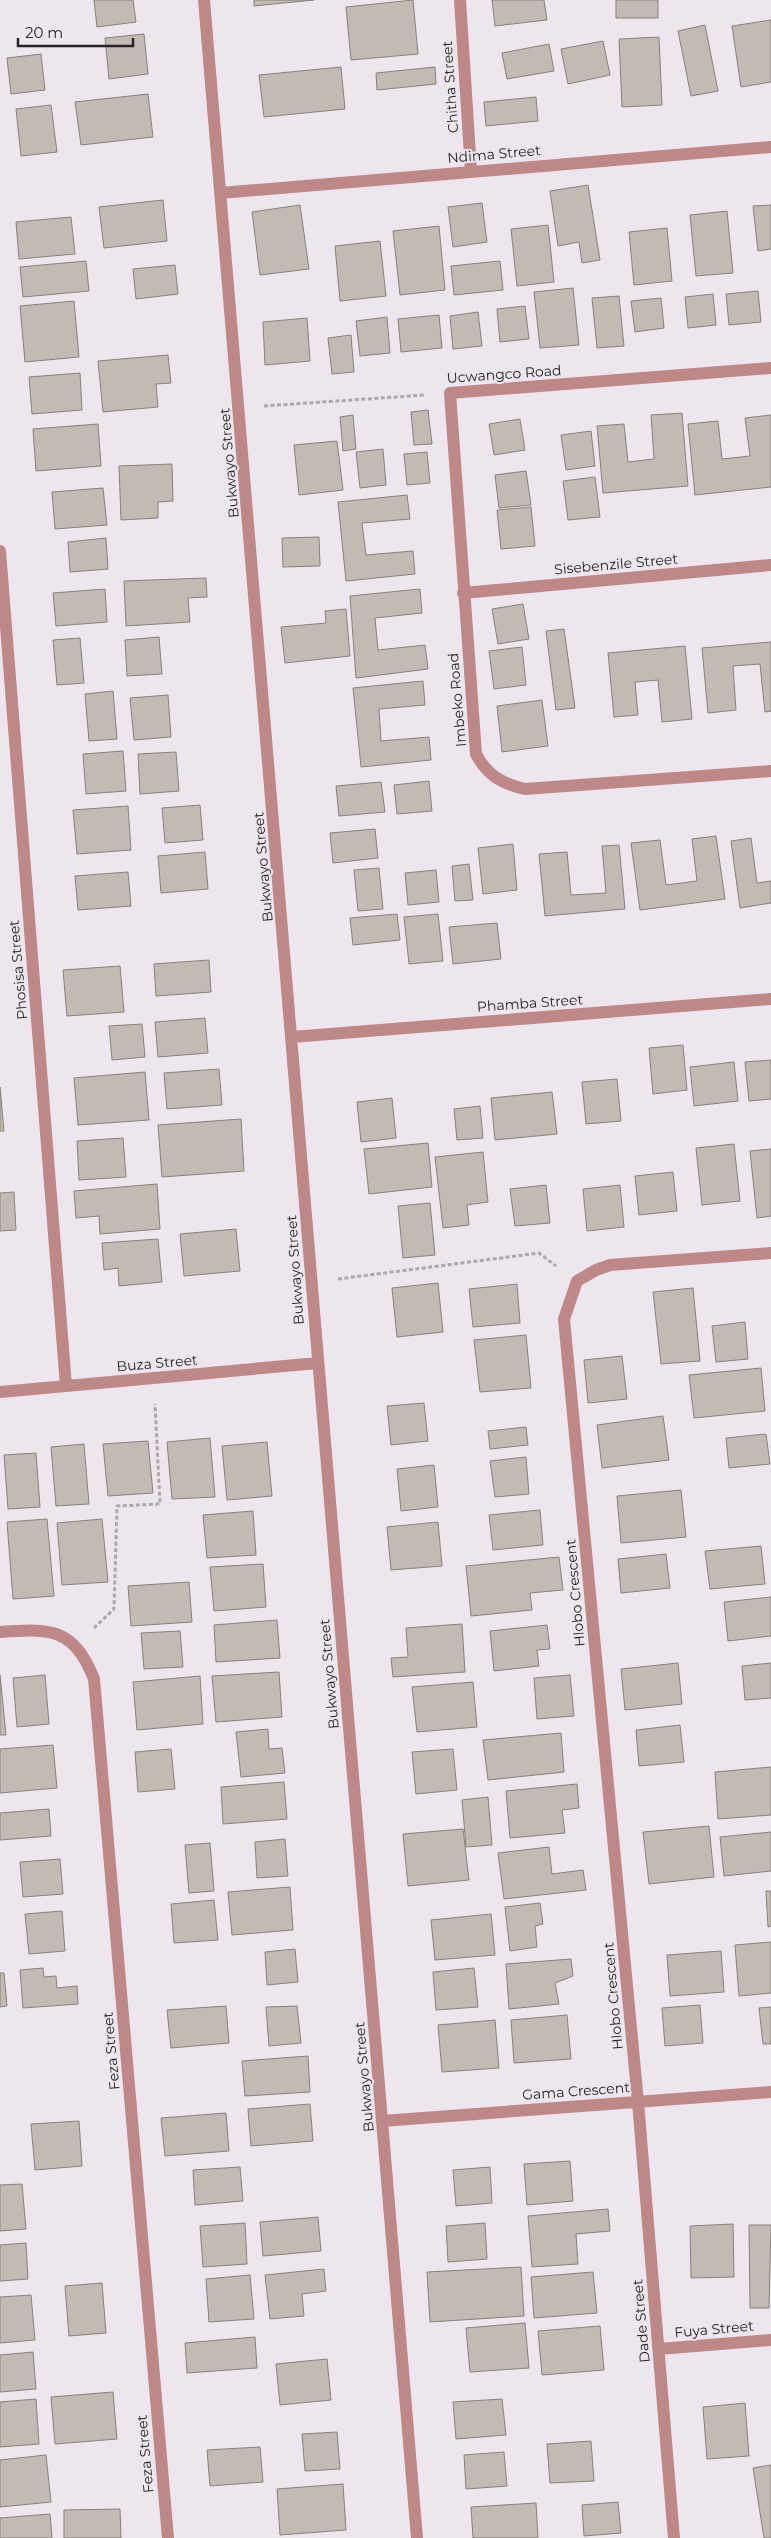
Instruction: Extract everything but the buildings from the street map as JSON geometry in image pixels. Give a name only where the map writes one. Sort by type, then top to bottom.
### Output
[{"type":"street","name":"Bukwayo Street","points":[[204,0],[417,2538]]},
{"type":"street","name":"Chitha Street","points":[[460,0],[470,171]]},
{"type":"street","name":"Ndima Street","points":[[220,193],[771,146]]},
{"type":"street","name":"Ucwangco Road","points":[[450,393],[771,368]]},
{"type":"street","name":"Imbeko Road","points":[[450,393],[476,754],[482,766],[499,781],[525,789],[771,771]]},
{"type":"street","name":"Phosisa Street","points":[[0,551],[66,1386]]},
{"type":"street","name":"Sisebenzile Street","points":[[463,593],[771,565]]},
{"type":"street","name":"Phamba Street","points":[[292,1037],[771,999]]},
{"type":"street","points":[[577,1281],[610,1265],[771,1253]]},
{"type":"street","name":"Hlobo Crescent","points":[[577,1281],[564,1319],[638,2102]]},
{"type":"street","name":"Buza Street","points":[[0,1392],[318,1363]]},
{"type":"street","points":[[0,1632],[46,1631],[59,1635],[77,1646]]},
{"type":"street","name":"Feza Street","points":[[77,1646],[84,1655],[94,1679],[168,2538]]},
{"type":"street","name":"Gama Crescent","points":[[382,2121],[771,2092]]},
{"type":"street","name":"Dade Street","points":[[638,2102],[674,2538]]},
{"type":"street","name":"Fuya Street","points":[[659,2349],[771,2340]]},
{"type":"path","name":"Ucwangco Road","points":[[239,407],[450,393]]},
{"type":"path","points":[[311,1282],[539,1253],[577,1281]]},
{"type":"path","points":[[77,1646],[114,1609],[117,1506],[160,1504],[154,1378]]}]
